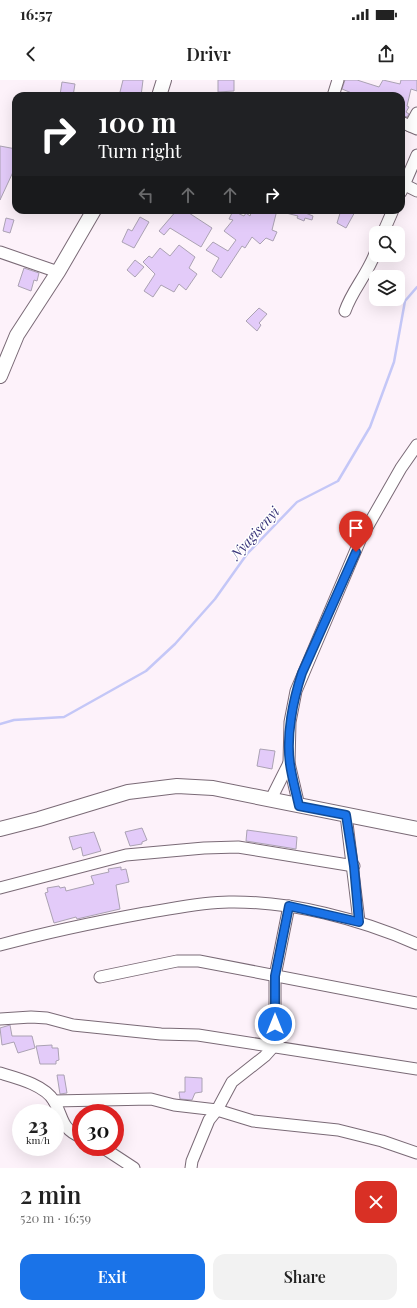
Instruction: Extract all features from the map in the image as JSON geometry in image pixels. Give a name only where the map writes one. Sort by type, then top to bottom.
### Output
[{"type":"main road","points":[[160,92],[164,80]]},
{"type":"main road","points":[[0,376],[17,335],[58,272],[92,214]]},
{"type":"main road","points":[[0,829],[128,792],[177,786],[213,788],[417,828]]},
{"type":"street","points":[[334,92],[338,80]]},
{"type":"street","points":[[409,126],[417,113]]},
{"type":"street","points":[[405,180],[417,155]]},
{"type":"street","points":[[405,187],[417,191]]},
{"type":"street","points":[[386,226],[391,214]]},
{"type":"street","points":[[0,252],[58,272]]},
{"type":"street","points":[[345,311],[349,299],[362,283],[373,262]]},
{"type":"street","points":[[299,806],[289,763],[290,722],[296,691],[302,673],[361,538],[401,468],[417,444]]},
{"type":"street","points":[[271,799],[289,763]]},
{"type":"street","points":[[346,815],[354,866],[359,922]]},
{"type":"street","points":[[0,888],[126,855],[204,848],[238,847],[354,866]]},
{"type":"street","points":[[0,945],[52,930],[179,907],[229,902],[289,906],[359,922],[417,944]]},
{"type":"street","points":[[191,1168],[192,1161],[209,1120],[232,1082],[273,1048],[275,1031],[275,976],[289,906]]},
{"type":"street","points":[[100,977],[177,961],[199,961],[234,966],[275,976],[364,991],[417,1003]]},
{"type":"street","points":[[0,1019],[31,1017],[47,1018],[73,1025],[155,1034],[198,1036],[417,1069]]},
{"type":"street","points":[[0,1073],[39,1087],[54,1101],[67,1129],[72,1132]]},
{"type":"street","points":[[54,1101],[151,1100],[174,1105],[216,1110],[253,1121],[338,1130],[382,1141],[417,1153]]},
{"type":"street","points":[[116,1156],[134,1168]]},
{"type":"building","points":[[123,80],[143,80],[142,92],[120,92]]},
{"type":"building","points":[[218,80],[234,80],[234,91],[218,92]]},
{"type":"building","points":[[345,80],[357,80],[379,87],[383,80],[400,84],[401,80],[417,80],[417,91],[411,89],[407,106],[409,107],[406,112],[409,114],[407,117],[405,116],[405,92],[349,92],[342,89]]},
{"type":"building","points":[[62,82],[75,84],[74,92],[60,92]]},
{"type":"building","points":[[0,146],[12,148],[12,174],[0,200]]},
{"type":"building","points":[[174,214],[191,214],[212,228],[201,247],[170,228],[164,235],[159,231]]},
{"type":"building","points":[[232,214],[240,214],[244,216],[247,214],[250,216],[251,214],[276,214],[272,230],[277,232],[273,241],[266,238],[260,244],[252,237],[245,248],[242,246],[221,278],[212,271],[219,258],[206,250],[213,242],[228,251],[236,240],[224,231],[233,220],[229,219]]},
{"type":"building","points":[[290,214],[308,214],[313,216],[312,220],[305,218],[304,221],[297,218],[298,216]]},
{"type":"building","points":[[340,214],[354,214],[346,228],[337,223]]},
{"type":"building","points":[[140,217],[149,222],[134,248],[122,242],[128,229],[132,231]]},
{"type":"building","points":[[6,218],[14,220],[10,233],[3,231]]},
{"type":"building","points":[[179,245],[195,257],[189,268],[197,274],[186,290],[179,284],[174,292],[161,285],[153,297],[144,291],[155,274],[143,262],[149,256],[152,258],[160,248],[170,256]]},
{"type":"building","points":[[135,260],[144,267],[135,277],[127,270]]},
{"type":"building","points":[[24,268],[39,273],[37,281],[34,280],[31,291],[18,286]]},
{"type":"building","points":[[259,308],[267,314],[259,323],[261,325],[257,331],[246,321]]},
{"type":"building","points":[[260,749],[275,751],[272,769],[257,766]]},
{"type":"building","points":[[142,828],[147,840],[142,842],[142,844],[130,846],[125,832]]},
{"type":"building","points":[[247,830],[297,837],[296,849],[246,841]]},
{"type":"building","points":[[94,832],[101,851],[83,856],[81,847],[73,850],[69,837]]},
{"type":"building","points":[[121,867],[121,870],[126,869],[129,882],[116,885],[120,909],[77,919],[76,917],[54,923],[45,893],[48,892],[47,888],[59,886],[60,888],[65,887],[66,891],[94,884],[91,876],[109,872],[108,869]]},
{"type":"building","points":[[10,1025],[12,1036],[32,1036],[35,1048],[18,1053],[14,1042],[2,1045],[0,1028]]},
{"type":"building","points":[[52,1045],[52,1048],[58,1048],[59,1060],[56,1061],[56,1064],[40,1064],[36,1046]]},
{"type":"building","points":[[57,1075],[64,1075],[67,1093],[60,1094]]},
{"type":"building","points":[[185,1077],[202,1078],[202,1092],[195,1093],[192,1100],[180,1099],[179,1092],[185,1092]]},
{"type":"waterway","name":"Nyagisenyi","points":[[0,724],[14,720],[64,717],[146,671],[175,644],[215,599],[247,554],[297,502],[338,481],[370,427],[394,362],[405,301],[417,287]]},
{"type":"route","points":[[275,1024],[275,976],[289,906],[359,922],[354,866],[346,815],[299,806],[289,763],[290,722],[296,691],[302,673],[356,552]]}]
